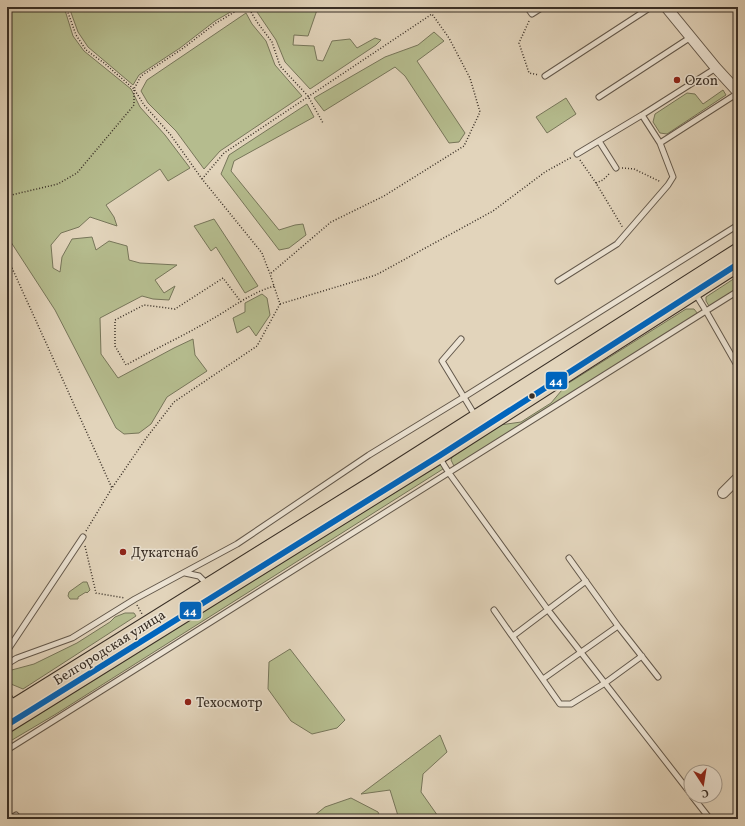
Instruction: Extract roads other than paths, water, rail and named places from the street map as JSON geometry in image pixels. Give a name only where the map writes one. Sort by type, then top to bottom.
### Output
[{"type":"main road","name":"Белгородская улица","points":[[9,703],[147,623],[197,600],[208,585],[477,418],[738,251]]},
{"type":"main road","name":"Белгородская улица","points":[[7,725],[197,600],[439,456],[738,264]]},
{"type":"street","points":[[666,7],[716,68],[738,92]]},
{"type":"street","points":[[723,493],[738,478]]},
{"type":"lane","points":[[527,7],[532,14],[543,7]]},
{"type":"lane","points":[[545,76],[651,7]]},
{"type":"lane","points":[[599,97],[691,37]]},
{"type":"lane","points":[[577,154],[716,68]]},
{"type":"lane","points":[[660,143],[738,92]]},
{"type":"lane","points":[[558,281],[616,244],[668,185],[673,177],[660,143],[642,115]]},
{"type":"lane","points":[[599,141],[616,168]]},
{"type":"lane","points":[[7,664],[17,658],[72,638],[135,599],[237,544],[370,455],[464,398],[738,225]]},
{"type":"lane","points":[[7,750],[738,291]]},
{"type":"lane","points":[[694,292],[738,367]]},
{"type":"lane","points":[[461,339],[442,361],[477,418]]},
{"type":"lane","points":[[439,456],[449,473],[580,653],[683,784]]},
{"type":"lane","points":[[7,652],[83,536]]},
{"type":"lane","points":[[569,558],[618,626],[658,677]]},
{"type":"lane","points":[[185,573],[199,576],[208,585]]},
{"type":"lane","points":[[513,636],[586,581]]},
{"type":"lane","points":[[494,610],[560,704],[571,704],[605,684],[642,656]]},
{"type":"lane","points":[[543,679],[618,626]]},
{"type":"lane","points":[[699,804],[710,819]]},
{"type":"lane","points":[[10,819],[16,815],[19,819]]},
{"type":"place","name":"Ozon","points":[[677,80]]},
{"type":"place","name":"Дукатснаб","points":[[123,552]]},
{"type":"place","name":"Техосмотр","points":[[188,702]]}]
